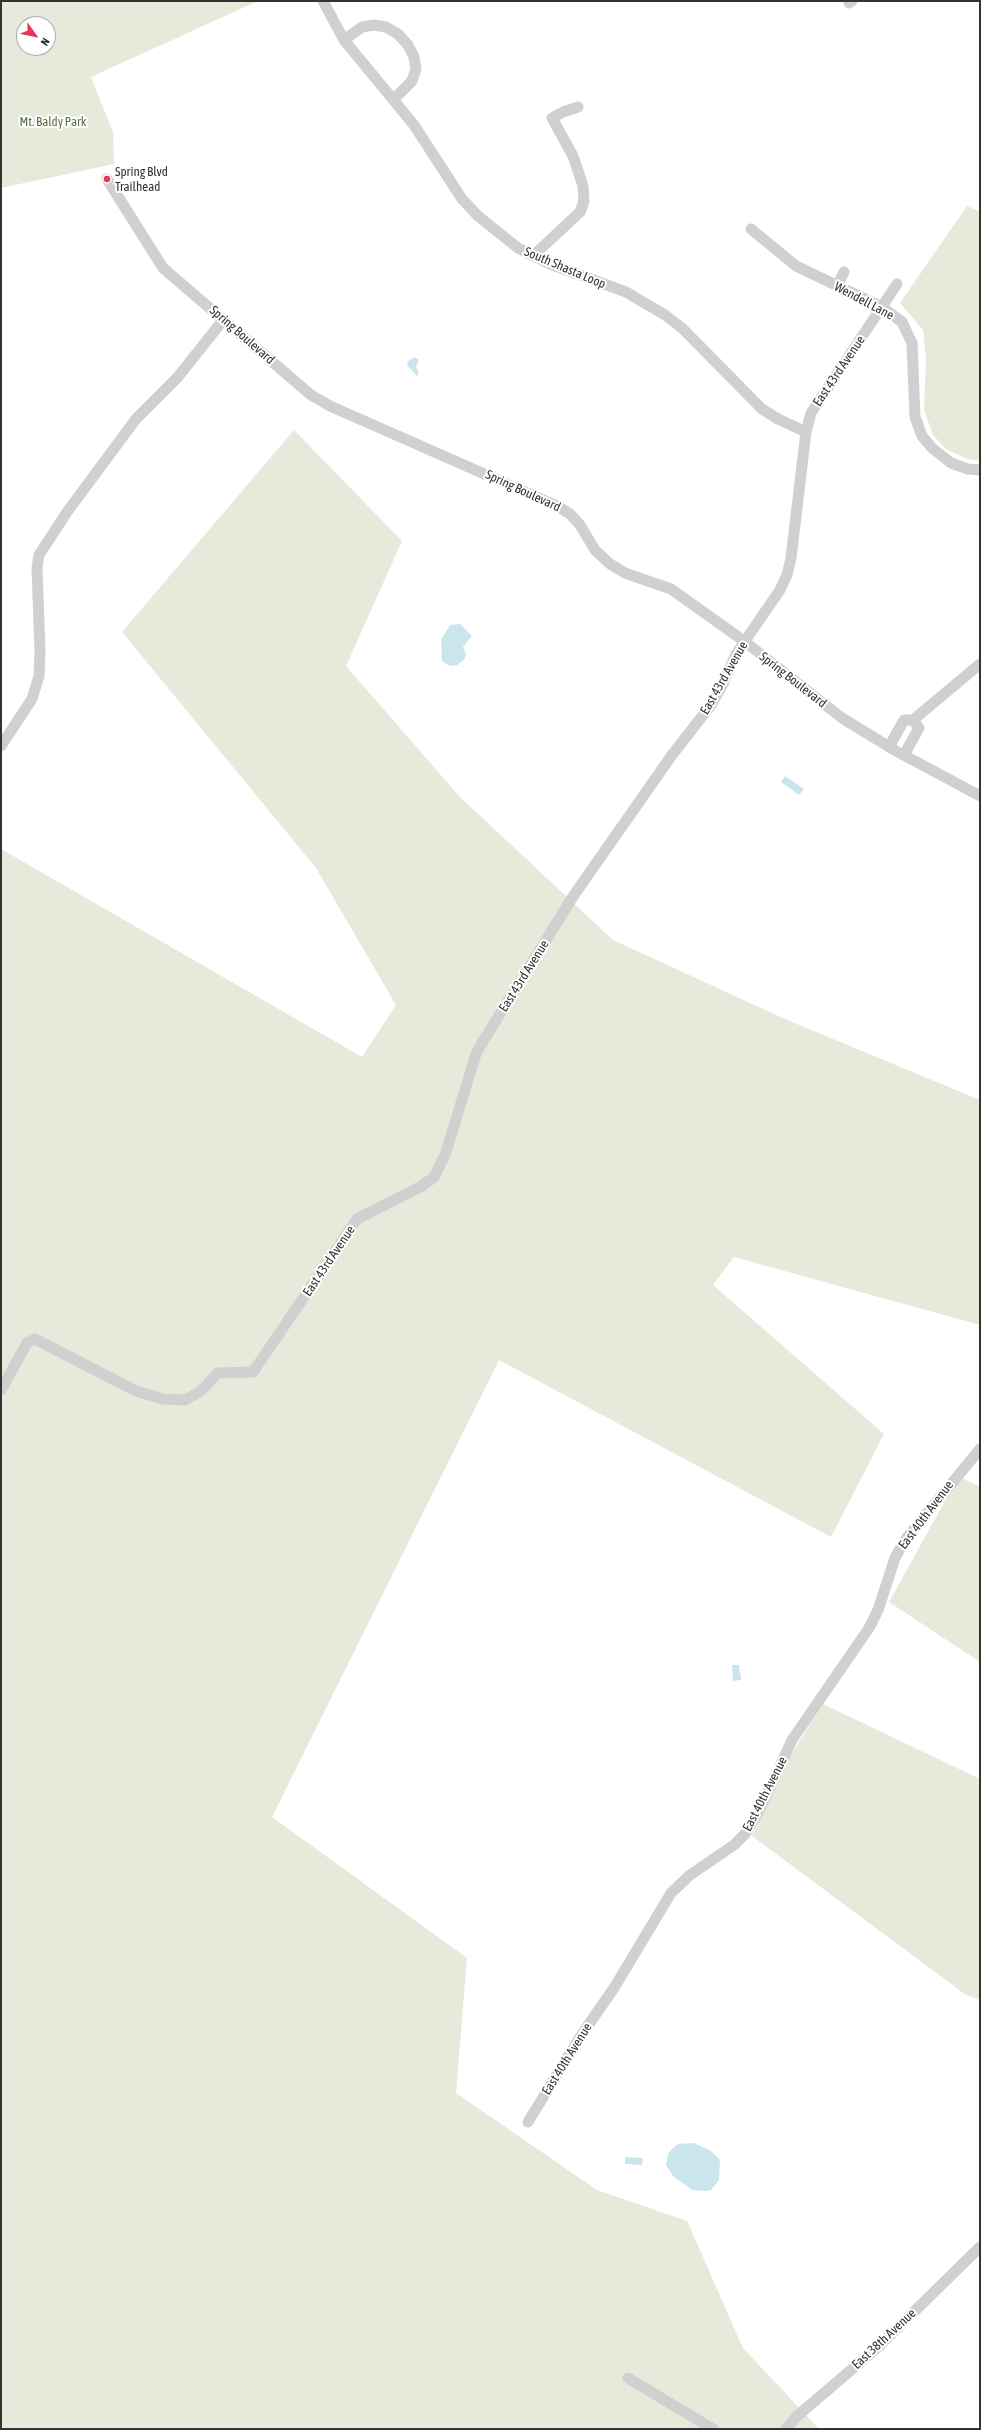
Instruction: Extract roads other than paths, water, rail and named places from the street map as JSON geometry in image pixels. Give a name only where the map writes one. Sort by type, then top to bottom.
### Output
[{"type":"street","name":"South Shasta Loop","points":[[323,1],[344,40],[414,125],[469,208],[502,236],[533,256],[626,292],[665,315],[682,328],[762,409],[778,420],[806,432]]},
{"type":"street","points":[[344,40],[362,27],[374,25],[386,27],[398,34],[408,45],[414,57],[416,69],[412,81],[394,99]]},
{"type":"street","points":[[533,256],[580,212],[584,201],[583,186],[573,156],[552,118],[578,107]]},
{"type":"street","name":"Spring Boulevard","points":[[107,180],[157,261],[320,400],[557,506],[580,525],[595,550],[610,564],[625,573],[671,589],[744,641],[842,718],[904,756],[980,796]]},
{"type":"street","name":"Wendell Lane","points":[[751,229],[790,262],[882,307],[902,322],[911,337],[915,417],[922,436],[932,448],[951,463],[968,469],[980,470]]},
{"type":"street","points":[[837,286],[844,272]]},
{"type":"street","name":"East 43rd Avenue","points":[[1,1390],[27,1343],[35,1340],[136,1391],[177,1401],[194,1396],[218,1373],[246,1373],[257,1369],[357,1219],[422,1186],[434,1177],[445,1155],[476,1054],[482,1043],[574,895],[672,755],[711,705],[744,641],[780,590],[787,575],[806,432],[811,413],[817,401],[897,284]]},
{"type":"street","points":[[1,746],[32,699],[39,676],[40,651],[37,568],[39,555],[67,512],[136,419],[182,373],[224,319]]},
{"type":"street","points":[[889,747],[904,720],[913,720],[980,664]]},
{"type":"street","points":[[904,756],[919,728],[913,720]]},
{"type":"street","name":"East 40th Avenue","points":[[528,2122],[580,2037],[614,1988],[671,1893],[690,1876],[734,1845],[746,1833],[759,1811],[792,1740],[869,1628],[880,1606],[895,1558],[905,1540],[980,1449]]},
{"type":"street","name":"East 38th Avenue","points":[[786,2429],[796,2417],[878,2347],[980,2247]]},
{"type":"street","points":[[628,2378],[713,2429]]},
{"type":"water","points":[[414,357],[419,360],[416,367],[419,373],[417,376],[408,366],[407,362]]},
{"type":"water","points":[[460,624],[472,636],[463,647],[466,654],[464,660],[457,665],[450,666],[442,661],[441,640],[450,625]]},
{"type":"water","points":[[785,776],[804,789],[799,795],[781,782]]},
{"type":"water","points":[[732,1665],[739,1665],[741,1680],[733,1681]]},
{"type":"water","points":[[694,2143],[711,2151],[720,2160],[719,2180],[711,2190],[692,2190],[673,2176],[666,2165],[668,2154],[678,2144]]},
{"type":"water","points":[[625,2157],[643,2158],[642,2165],[625,2164]]},
{"type":"place","name":"Spring Blvd Trailhead","points":[[107,179]]},
{"type":"park label","name":"Mt. Baldy Park","points":[[53,122]]}]
